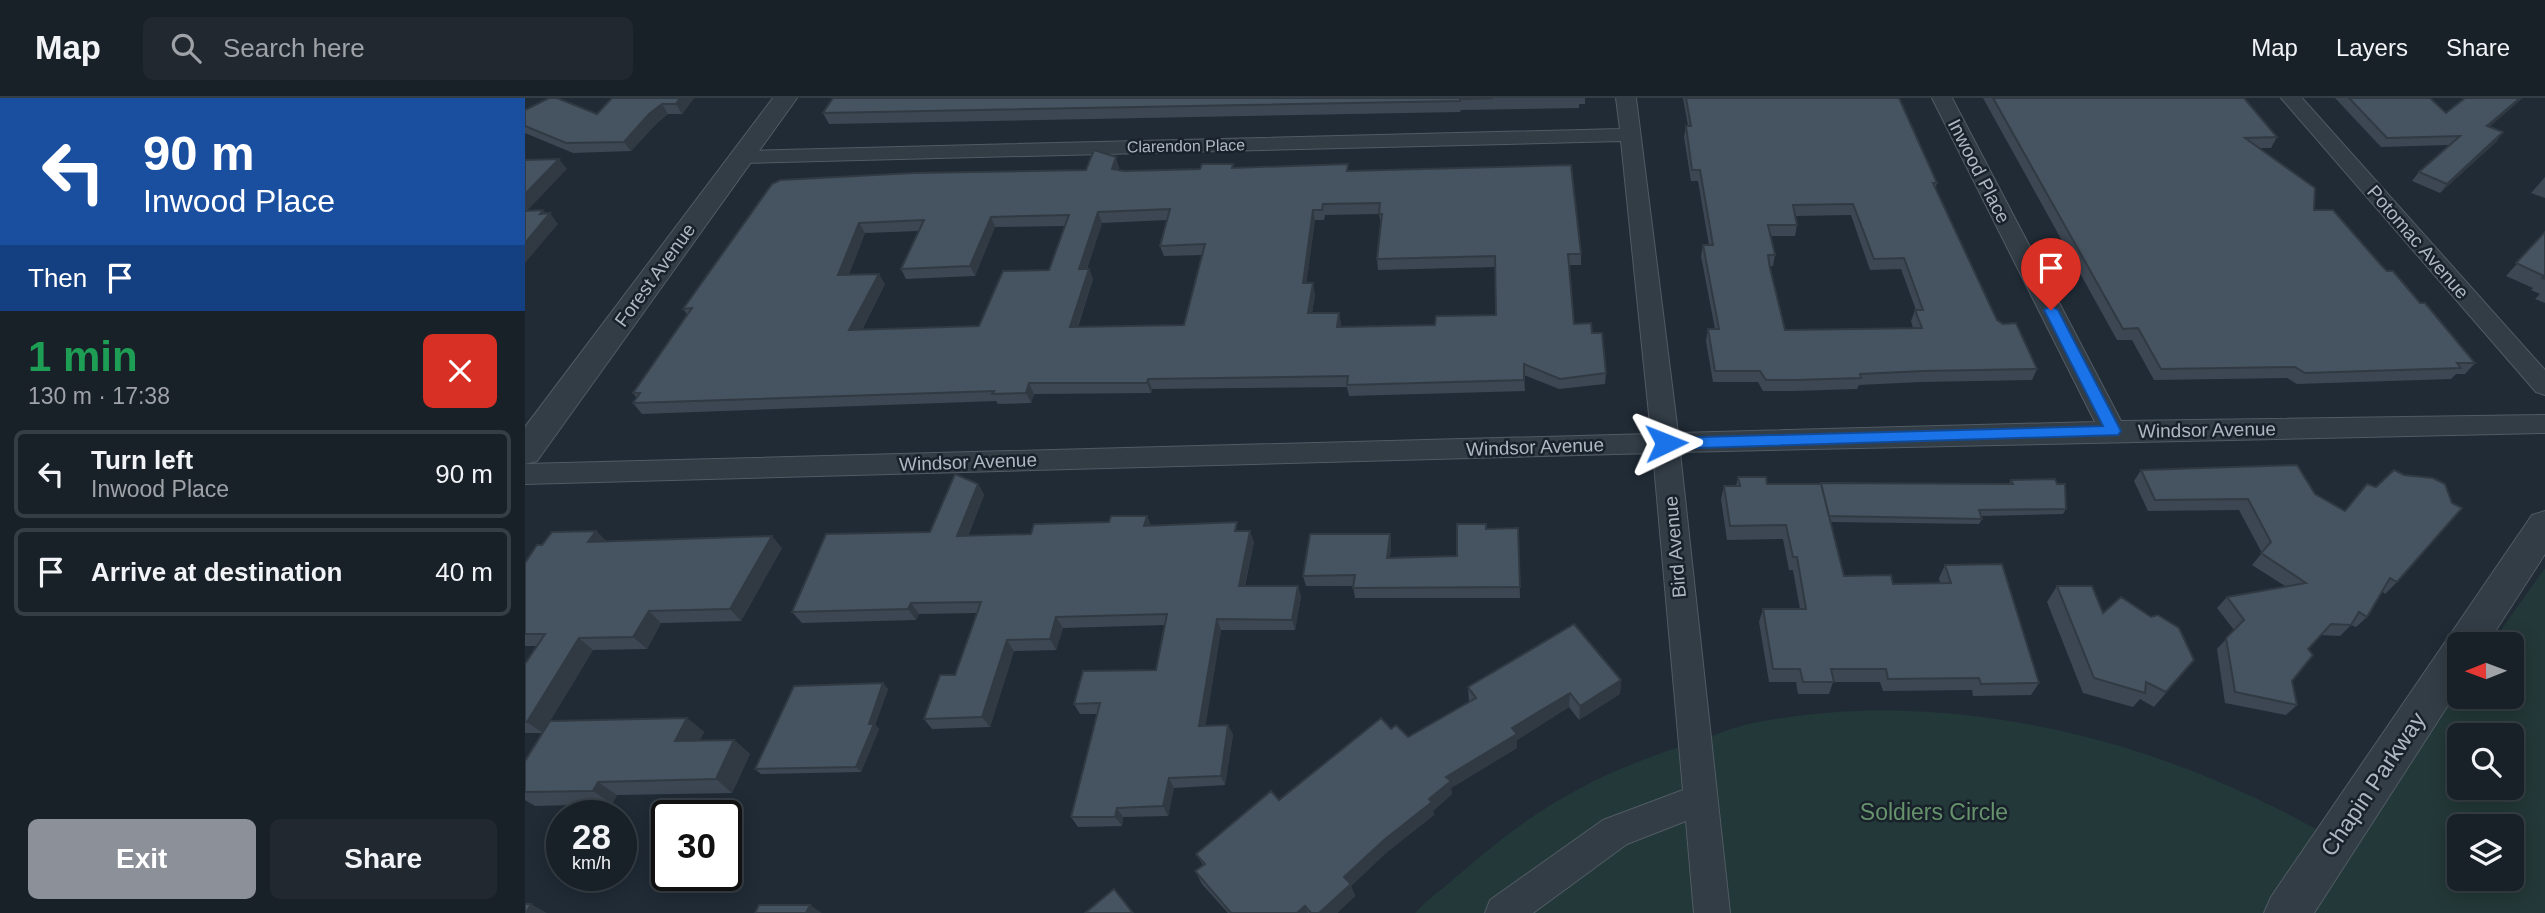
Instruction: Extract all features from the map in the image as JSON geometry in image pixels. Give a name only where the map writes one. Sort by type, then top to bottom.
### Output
[{"type":"street","name":"Forest Avenue","points":[[525,452],[785,98]]},
{"type":"street","name":"Bird Avenue","points":[[1626,98],[1666,443],[1711,913]]},
{"type":"street","name":"Inwood Place","points":[[1942,98],[2113,431]]},
{"type":"street","name":"Potomac Avenue","points":[[2291,98],[2545,386]]},
{"type":"street","name":"Clarendon Place","points":[[741,157],[1630,135]]},
{"type":"street","name":"Windsor Avenue","points":[[525,474],[2113,431],[2545,424]]},
{"type":"street","points":[[2474,632],[2545,525]]},
{"type":"street","name":"Chapin Parkway","points":[[2287,913],[2447,673]]},
{"type":"street","points":[[1503,913],[1615,831],[1701,799]]},
{"type":"green space","name":"Soldiers Circle","points":[[2545,568],[2545,913],[1415,913],[1512,831],[1558,800],[1590,783],[1650,757],[1739,727],[1829,713],[1906,711],[1983,717],[2060,731],[2136,751],[2209,778],[2280,810],[2347,847],[2447,707],[2447,709],[2524,709],[2524,632],[2500,632]]},
{"type":"building","points":[[549,98],[557,98],[597,114],[612,98],[680,98],[676,104],[662,104],[649,114],[624,142],[566,143],[525,126],[525,110]]},
{"type":"building","points":[[833,98],[1493,98],[1460,101],[823,113]]},
{"type":"building","points":[[1686,98],[1899,98],[1937,183],[1933,183],[1997,320],[2003,324],[2016,323],[2037,369],[1924,371],[1860,374],[1861,378],[1795,380],[1766,380],[1760,371],[1715,371],[1708,329],[1719,329],[1703,245],[1713,245],[1700,170],[1692,170],[1686,126],[1691,126]],"holes":[[[1853,204],[1874,259],[1904,258],[1923,310],[1915,310],[1922,328],[1785,330],[1770,268],[1768,255],[1775,255],[1768,225],[1797,225],[1793,205]]]},
{"type":"building","points":[[1993,98],[2244,98],[2277,137],[2245,138],[2315,188],[2314,210],[2333,210],[2381,265],[2387,271],[2393,271],[2420,303],[2425,303],[2475,363],[2457,363],[2461,368],[2305,373],[2295,367],[2161,369],[2138,328],[2123,329]]},
{"type":"building","points":[[2349,98],[2430,98],[2446,113],[2465,98],[2520,98],[2487,126],[2503,132],[2447,184],[2419,172],[2460,136],[2387,138]]},
{"type":"building","points":[[1094,150],[1116,157],[1112,169],[1124,171],[1200,169],[1202,164],[1233,164],[1232,168],[1348,164],[1347,171],[1571,165],[1581,254],[1568,254],[1574,324],[1591,323],[1592,333],[1602,333],[1606,373],[1560,379],[1524,364],[1524,380],[1347,385],[1348,376],[1148,379],[1147,383],[1029,383],[1026,393],[992,394],[994,391],[633,403],[640,393],[633,393],[692,308],[683,309],[772,184],[780,180],[913,173],[1086,170]],"holes":[[[1380,203],[1379,214],[1382,214],[1377,259],[1495,256],[1496,315],[1436,316],[1435,325],[1337,327],[1339,313],[1308,313],[1313,283],[1303,283],[1313,210],[1322,210],[1323,204]],[[1170,209],[1160,246],[1205,244],[1184,325],[1070,327],[1089,269],[1079,269],[1098,212]],[[1069,215],[1049,270],[1003,271],[979,326],[849,330],[879,274],[838,275],[859,223],[924,220],[901,269],[970,266],[991,217]]]},
{"type":"building","points":[[559,159],[525,194],[525,160]]},
{"type":"building","points":[[543,210],[540,214],[550,213],[525,243],[525,211]]},
{"type":"building","points":[[2545,232],[2545,279],[2542,278],[2544,276],[2516,263]]},
{"type":"building","points":[[2297,465],[2315,494],[2345,511],[2367,484],[2376,487],[2394,470],[2404,475],[2433,478],[2445,484],[2452,503],[2462,508],[2397,582],[2390,578],[2367,617],[2359,612],[2351,625],[2331,624],[2308,649],[2313,655],[2292,681],[2297,705],[2235,692],[2226,638],[2244,620],[2227,597],[2306,583],[2261,553],[2271,542],[2248,499],[2155,500],[2141,470]]},
{"type":"building","points":[[955,474],[978,484],[957,536],[1031,534],[1034,524],[1109,522],[1111,516],[1147,516],[1144,526],[1237,522],[1235,531],[1250,531],[1239,586],[1298,586],[1292,620],[1217,619],[1199,726],[1228,725],[1221,776],[1169,778],[1163,806],[1117,808],[1115,817],[1071,817],[1100,703],[1074,704],[1083,671],[1156,670],[1167,614],[1056,617],[1050,639],[1007,640],[982,717],[924,719],[940,675],[955,675],[981,602],[911,603],[908,609],[792,612],[826,534],[930,532]]},
{"type":"building","points":[[1738,477],[1766,477],[1767,484],[1821,484],[1844,576],[1891,575],[1893,584],[1951,583],[1945,565],[2002,564],[2039,683],[1981,684],[1979,678],[1888,679],[1886,669],[1831,669],[1834,682],[1803,682],[1800,669],[1773,669],[1763,609],[1806,609],[1797,557],[1793,557],[1786,525],[1730,526],[1724,486],[1740,486]]},
{"type":"building","points":[[2055,479],[2057,484],[2065,484],[2066,509],[1979,510],[1982,519],[1829,516],[1821,483],[2013,484],[2011,480]]},
{"type":"building","points":[[1457,524],[1486,524],[1486,529],[1518,528],[1520,587],[1353,588],[1355,575],[1303,576],[1310,534],[1390,534],[1387,558],[1457,556]]},
{"type":"building","points":[[596,531],[588,542],[772,536],[730,609],[649,611],[633,637],[579,638],[525,722],[525,664],[545,634],[525,634],[525,563],[537,545],[542,545],[552,532]]},
{"type":"building","points":[[2057,586],[2092,586],[2103,613],[2121,597],[2151,617],[2158,615],[2179,628],[2194,660],[2166,692],[2146,682],[2145,693],[2094,678]]},
{"type":"building","points":[[1574,624],[1621,680],[1580,706],[1570,693],[1512,728],[1517,734],[1446,777],[1451,781],[1429,799],[1432,802],[1384,840],[1344,877],[1351,884],[1319,913],[1311,913],[1305,906],[1297,913],[1231,913],[1195,871],[1205,864],[1196,854],[1271,791],[1279,800],[1381,718],[1391,729],[1396,725],[1408,737],[1476,698],[1468,687]]},
{"type":"building","points":[[883,683],[869,724],[874,724],[856,767],[755,769],[794,686]]},
{"type":"building","points":[[687,718],[675,741],[734,740],[716,779],[598,782],[593,791],[525,792],[525,761],[550,721]]},
{"type":"building","points":[[1114,889],[1133,913],[1085,913]]},
{"type":"building","points":[[525,904],[531,904],[526,913],[525,913]]},
{"type":"building","points":[[759,905],[810,905],[806,913],[755,913]]},
{"type":"route","points":[[1666,443],[2113,431],[2051,310]]}]
